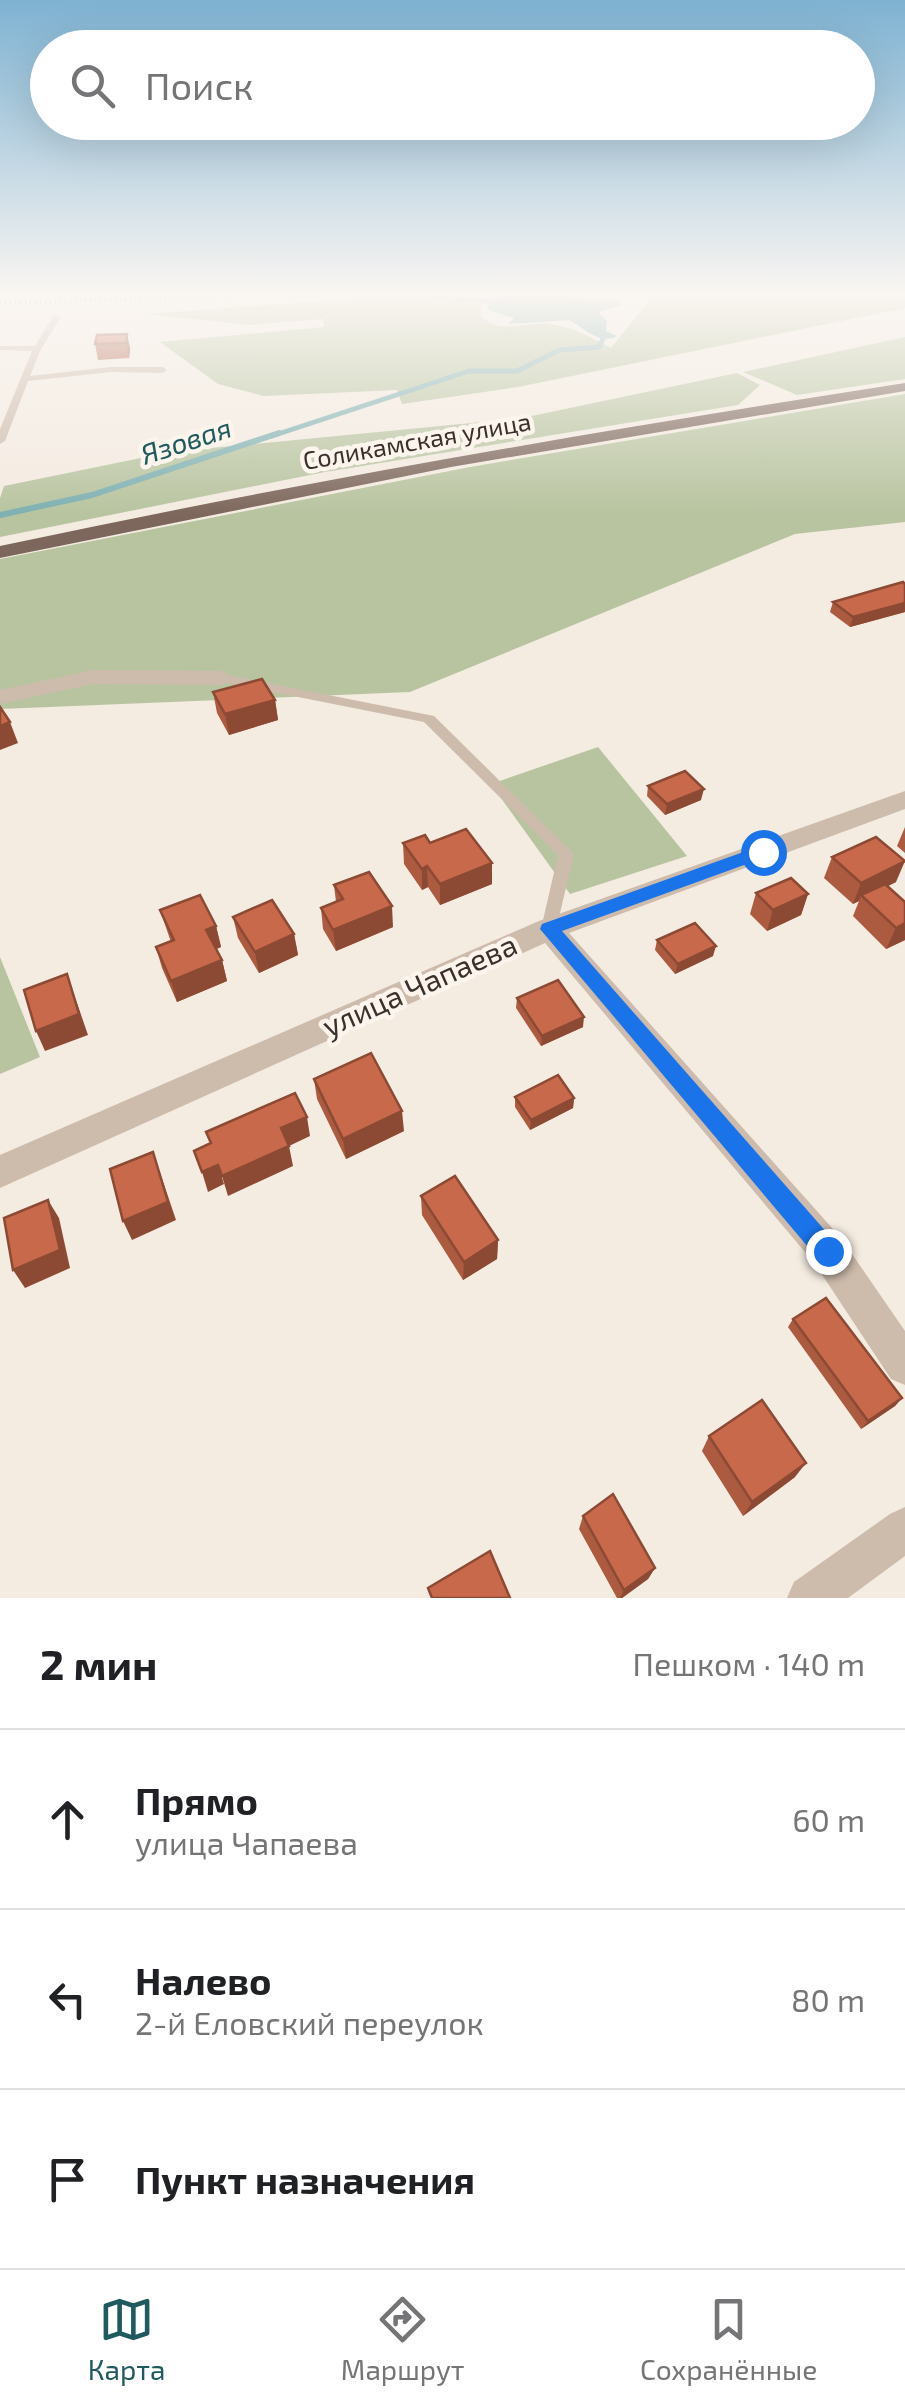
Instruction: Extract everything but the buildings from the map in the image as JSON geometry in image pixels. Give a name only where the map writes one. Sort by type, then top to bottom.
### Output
[{"type":"main road","name":"Соликамская улица","points":[[0,552],[226,501],[468,456],[905,386]]},
{"type":"street","points":[[0,697],[92,677],[222,678]]},
{"type":"street","name":"улица Чапаева","points":[[0,1172],[549,929],[905,800]]},
{"type":"street","points":[[549,929],[828,1251],[905,1365]]},
{"type":"street","points":[[810,1598],[905,1529]]},
{"type":"lane","points":[[0,441],[31,366]]},
{"type":"lane","points":[[25,380],[121,368],[163,370]]},
{"type":"lane","points":[[0,396],[18,395]]},
{"type":"lane","points":[[222,678],[429,719],[566,854],[549,929]]},
{"type":"green space","points":[[193,366],[623,366],[518,387],[402,404],[397,390],[264,396],[218,384]]},
{"type":"green space","points":[[773,366],[905,366],[905,379],[797,395],[743,372]]},
{"type":"green space","points":[[737,373],[760,385],[738,405],[325,472],[0,537],[0,498],[4,486],[170,452],[522,418]]},
{"type":"green space","points":[[905,394],[905,522],[795,534],[410,692],[0,709],[0,559],[470,467]]},
{"type":"green space","points":[[598,747],[687,856],[570,894],[491,784]]},
{"type":"green space","points":[[0,957],[40,1057],[0,1074]]},
{"type":"waterway","name":"Язовая","points":[[272,436],[469,371],[517,371],[528,366]]},
{"type":"waterway","name":"Язовая","points":[[0,515],[92,495],[279,433]]},
{"type":"route","points":[[763,852],[549,929],[828,1251]]}]
